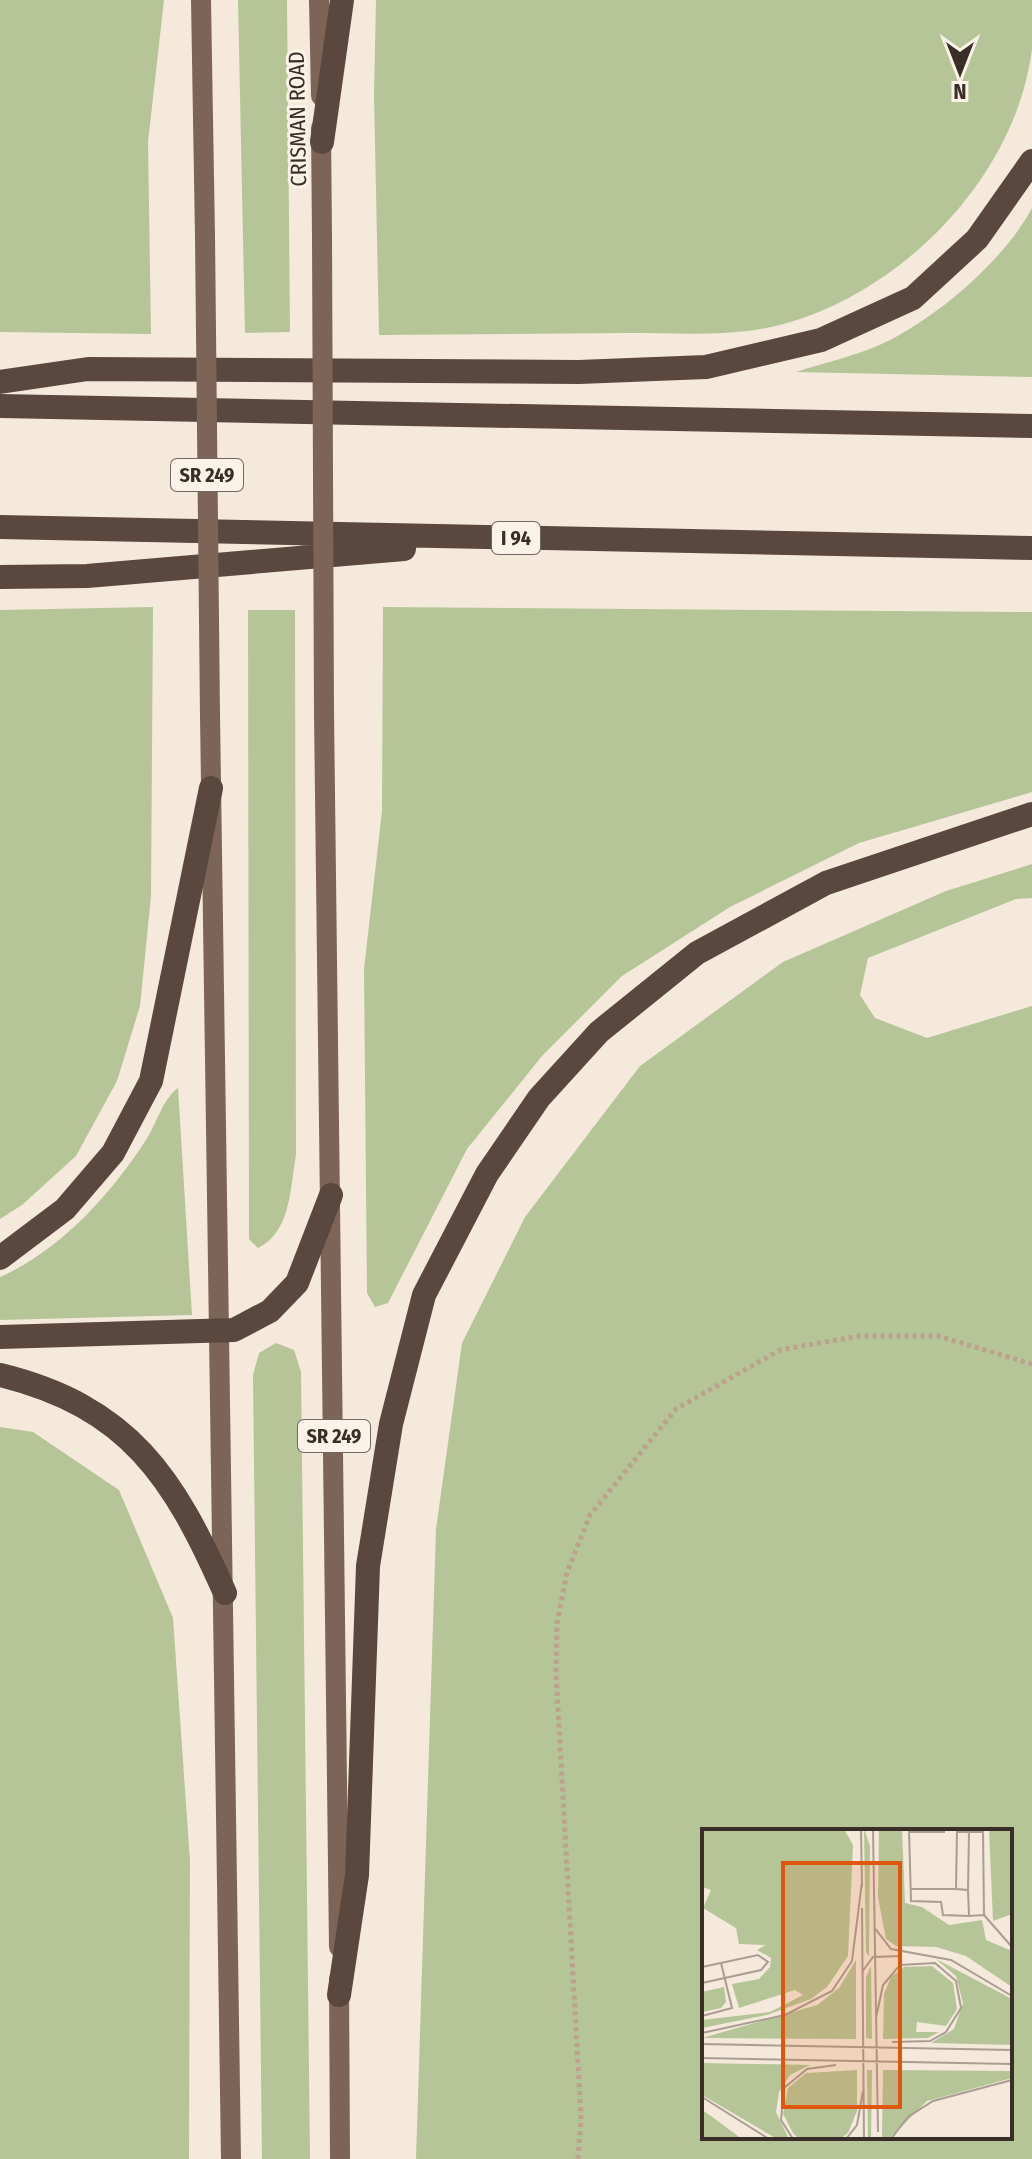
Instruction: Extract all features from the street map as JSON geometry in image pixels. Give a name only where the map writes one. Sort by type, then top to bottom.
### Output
[{"type":"highway","points":[[322,142],[342,0]]},
{"type":"highway","points":[[0,382],[88,369],[579,372],[706,367],[821,340],[913,298],[977,239],[1032,161]]},
{"type":"highway","points":[[0,406],[1032,426]]},
{"type":"highway","name":"I 94","points":[[0,527],[1032,548]]},
{"type":"highway","points":[[0,577],[87,576],[528,538]]},
{"type":"highway","points":[[0,1258],[65,1209],[113,1153],[151,1081],[211,788]]},
{"type":"highway","points":[[339,1995],[357,1875],[368,1566],[391,1424],[424,1295],[487,1174],[539,1098],[599,1032],[697,953],[826,883],[1032,814]]},
{"type":"highway","points":[[0,1337],[221,1333],[270,1311],[297,1283],[331,1195]]},
{"type":"highway","points":[[0,1375],[58,1394],[126,1435],[180,1499],[225,1593]]},
{"type":"main road","name":"SR 249","points":[[201,0],[231,2159]]},
{"type":"main road","name":"CRISMAN ROAD","points":[[319,0],[331,1195]]},
{"type":"main road","name":"SR 249","points":[[331,1195],[340,2159]]},
{"type":"path","points":[[578,2159],[581,2118],[556,1673],[557,1624],[567,1572],[590,1515],[676,1409],[780,1350],[859,1336],[938,1336],[1032,1364]]},
{"type":"green space","points":[[0,0],[164,0],[148,142],[151,334],[0,332]]},
{"type":"green space","points":[[238,0],[287,0],[290,332],[245,333]]},
{"type":"green space","points":[[376,0],[1032,0],[1032,49],[1022,96],[1003,142],[977,184],[946,223],[909,257],[869,286],[825,309],[780,325],[724,333],[379,335],[374,94]]},
{"type":"green space","points":[[1032,208],[1032,377],[796,372],[879,345],[930,316],[989,265]]},
{"type":"green space","points":[[153,607],[151,896],[140,1006],[117,1081],[76,1156],[22,1205],[0,1219],[0,610]]},
{"type":"green space","points":[[383,607],[1032,612],[1032,792],[859,843],[730,907],[622,976],[542,1056],[467,1149],[388,1303],[375,1307],[367,1293],[364,969],[382,811]]},
{"type":"green space","points":[[248,610],[295,610],[296,1155],[283,1220],[269,1241],[258,1248],[249,1239]]},
{"type":"green space","points":[[1032,864],[1032,898],[1016,899],[868,958],[860,995],[875,1018],[927,1038],[1032,1006],[1032,2159],[416,2159],[436,1529],[462,1343],[525,1217],[640,1066],[783,962],[946,891]]},
{"type":"green space","points":[[178,1088],[192,1315],[0,1320],[0,1277],[44,1252],[101,1200],[132,1160],[168,1099]]},
{"type":"green space","points":[[276,1343],[294,1350],[301,1372],[310,2159],[262,2159],[253,1375],[259,1353]]},
{"type":"green space","points":[[0,1427],[33,1432],[119,1490],[173,1618],[190,1861],[189,2159],[0,2159]]}]
